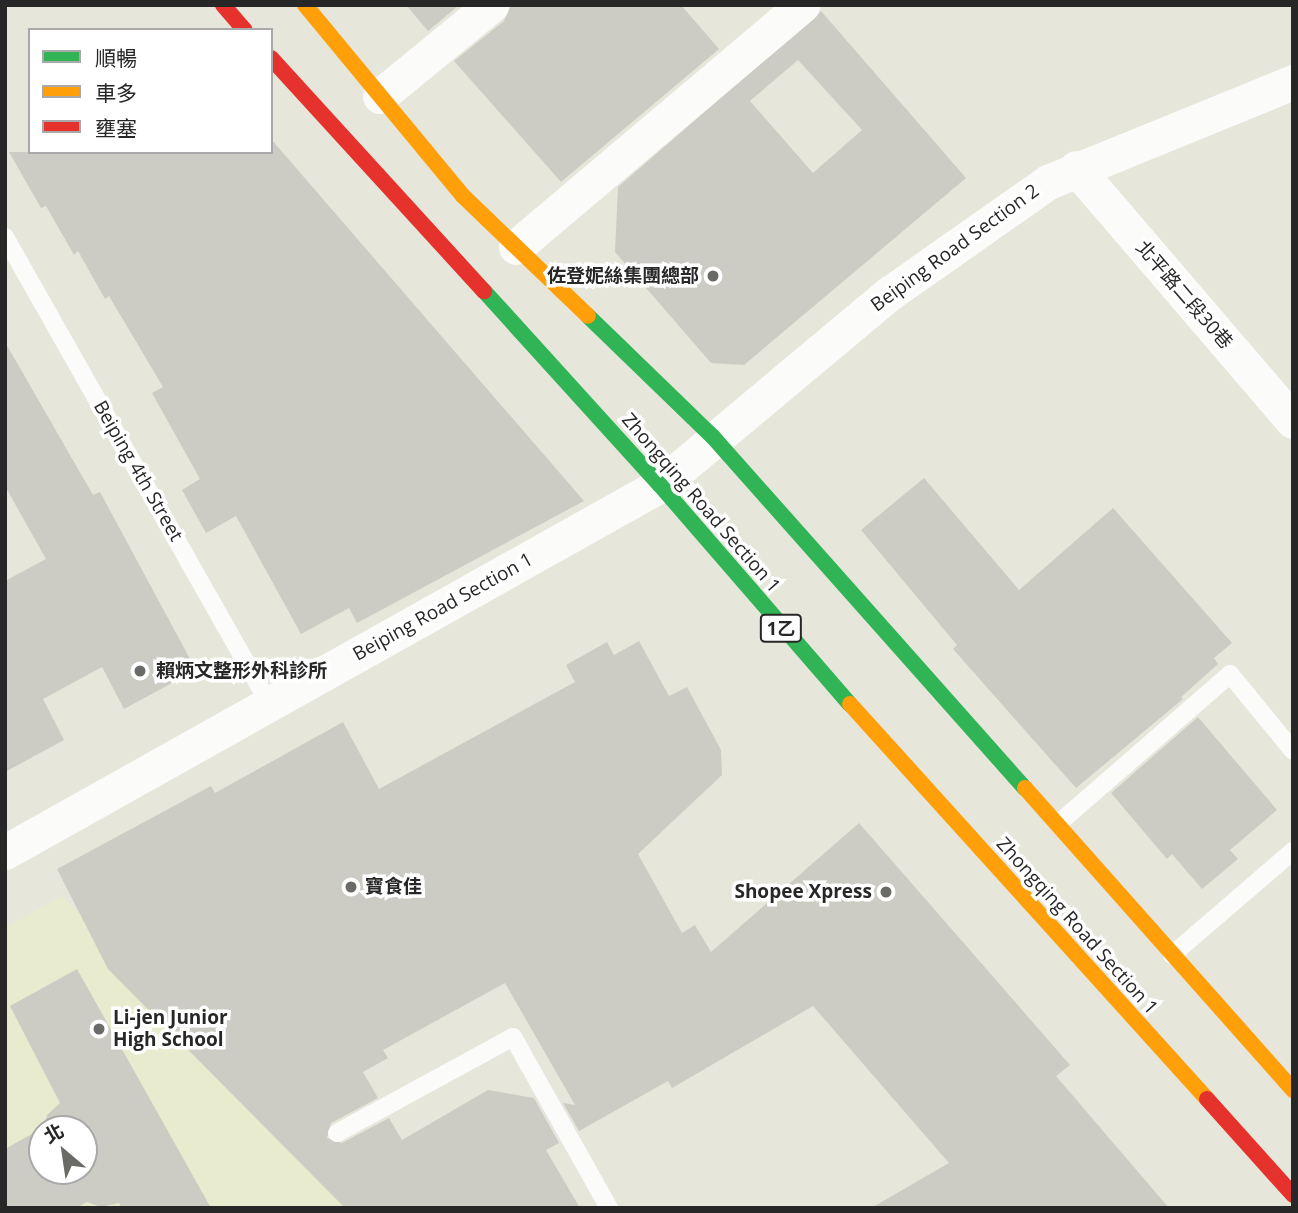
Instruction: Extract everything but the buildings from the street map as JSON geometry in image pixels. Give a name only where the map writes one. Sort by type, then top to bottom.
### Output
[{"type":"main road","points":[[223,5],[243,28]]},
{"type":"main road","points":[[305,5],[463,196],[713,437],[1060,822],[1172,955],[1293,1090]]},
{"type":"main road","name":"Zhongqing Road Section 1","points":[[273,60],[660,485],[798,648],[1293,1195]]},
{"type":"street","points":[[380,96],[491,5]]},
{"type":"street","points":[[516,247],[802,5]]},
{"type":"street","name":"Beiping Road Section 2","points":[[660,485],[713,437],[890,293],[1048,182],[1076,168],[1293,82]]},
{"type":"street","name":"北平路二段30巷","points":[[1076,168],[1293,421]]},
{"type":"street","name":"Beiping Road Section 1","points":[[5,852],[660,485]]},
{"type":"lane","name":"Beiping 4th Street","points":[[5,237],[270,705]]},
{"type":"lane","points":[[1060,822],[1230,674],[1293,751]]},
{"type":"lane","points":[[1172,955],[1293,851]]},
{"type":"lane","points":[[337,1133],[513,1037],[610,1208]]},
{"type":"shaded area","name":"Li-jen Junior High School","points":[[62,896],[370,1208],[5,1208],[5,928]]},
{"type":"traffic: fast","points":[[484,291],[660,485],[850,704]]},
{"type":"traffic: fast","points":[[588,316],[713,437],[1025,788]]},
{"type":"traffic: slow","points":[[305,5],[463,196],[588,316]]},
{"type":"traffic: slow","points":[[850,704],[1207,1099]]},
{"type":"traffic: slow","points":[[1025,788],[1293,1090]]},
{"type":"traffic: jam","points":[[223,5],[243,28]]},
{"type":"traffic: jam","points":[[273,60],[484,291]]},
{"type":"traffic: jam","points":[[1207,1099],[1293,1195]]},
{"type":"place","name":"佐登妮絲集團總部","points":[[713,276]]},
{"type":"place","name":"賴炳文整形外科診所","points":[[140,671]]},
{"type":"place","name":"寶食佳","points":[[351,887]]},
{"type":"place","name":"Shopee Xpress","points":[[886,892]]},
{"type":"place","name":"Li-jen Junior High School","points":[[99,1029]]}]
